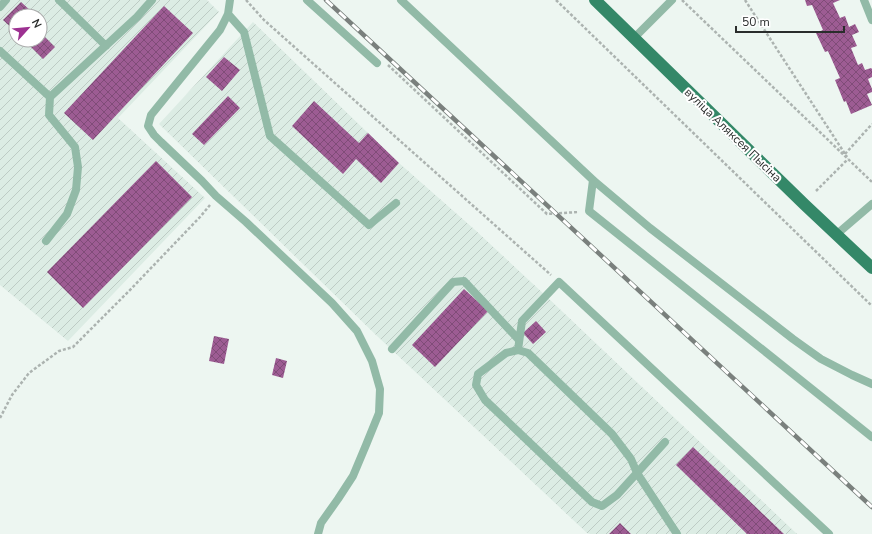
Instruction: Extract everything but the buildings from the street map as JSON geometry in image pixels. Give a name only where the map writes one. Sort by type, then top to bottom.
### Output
[{"type":"main road","name":"вуліца Аляксея Пысіна","points":[[595,0],[805,205],[872,268]]},
{"type":"lane","points":[[0,7],[6,0]]},
{"type":"lane","points":[[59,0],[106,46]]},
{"type":"lane","points":[[46,241],[67,214],[76,190],[78,167],[75,148],[49,115],[50,97],[137,17],[152,0]]},
{"type":"lane","points":[[230,0],[228,14],[220,30],[151,115],[148,126],[154,135],[216,196],[246,222],[332,303],[357,331],[372,361],[380,389],[379,413],[352,476],[321,523],[318,534]]},
{"type":"lane","points":[[307,0],[377,64]]},
{"type":"lane","points":[[401,0],[593,180],[650,228],[793,339],[821,358],[872,384]]},
{"type":"lane","points":[[634,38],[672,0]]},
{"type":"lane","points":[[864,0],[872,20]]},
{"type":"lane","points":[[228,14],[244,32],[270,136],[369,225],[396,203]]},
{"type":"lane","points":[[0,51],[50,97]]},
{"type":"lane","points":[[593,180],[589,211],[872,437]]},
{"type":"lane","points":[[837,234],[872,204]]},
{"type":"lane","points":[[392,349],[453,282],[464,281],[519,340]]},
{"type":"lane","points":[[518,350],[522,321],[559,282],[829,534]]},
{"type":"lane","points":[[665,442],[637,473],[617,495],[602,506],[592,502],[485,400],[476,385],[478,374],[506,353],[518,350],[528,353],[612,434],[631,459],[637,473],[677,534]]},
{"type":"path","points":[[246,0],[264,20],[559,282]]},
{"type":"path","points":[[556,0],[872,306]]},
{"type":"path","points":[[682,0],[872,182]]},
{"type":"path","points":[[745,0],[848,160]]},
{"type":"path","points":[[377,64],[388,65],[547,214],[589,211]]},
{"type":"path","points":[[845,154],[872,124]]},
{"type":"path","points":[[816,191],[848,160]]},
{"type":"path","points":[[0,418],[12,395],[29,373],[59,351],[73,347],[129,291],[194,222],[216,196]]},
{"type":"shaded area","points":[[0,0],[207,0],[219,12],[118,118],[205,198],[68,341],[0,285]]},
{"type":"shaded area","points":[[253,22],[399,163],[474,229],[546,296],[797,534],[587,533],[376,335],[159,124]]},
{"type":"railway","points":[[326,0],[872,507]]}]
